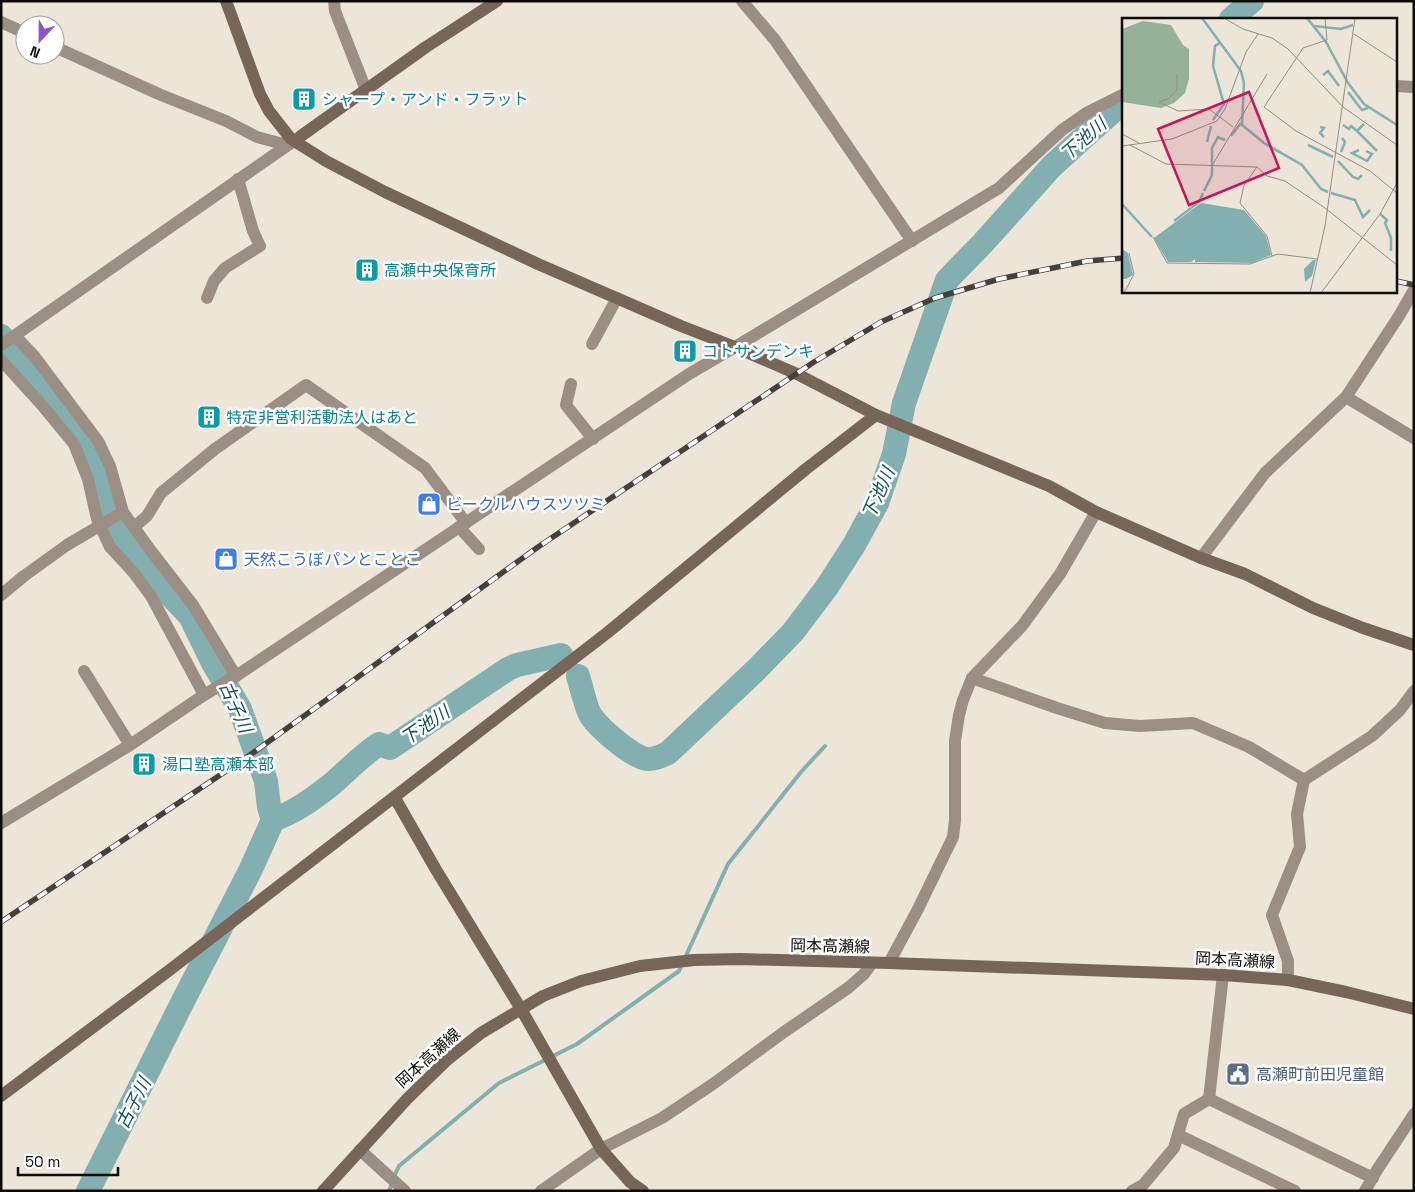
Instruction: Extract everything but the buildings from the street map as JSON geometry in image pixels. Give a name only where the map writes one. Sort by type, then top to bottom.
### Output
[{"type":"street","points":[[226,1],[260,94],[269,111],[294,140],[326,161],[385,192],[538,264],[797,374],[876,416],[1049,486],[1096,512],[1201,558],[1245,574],[1313,608],[1363,628],[1414,645]]},
{"type":"street","points":[[334,1],[335,11],[366,90]]},
{"type":"street","points":[[1,345],[426,47],[498,1]]},
{"type":"street","points":[[742,1],[776,40],[912,241]]},
{"type":"street","points":[[1,22],[15,28]]},
{"type":"street","points":[[65,52],[161,96],[226,121],[257,137],[294,140]]},
{"type":"street","points":[[1398,86],[1414,87]]},
{"type":"street","points":[[1,823],[130,745],[204,695],[236,676],[689,374],[999,188],[1062,130],[1088,112],[1122,95]]},
{"type":"street","points":[[207,298],[214,280],[225,268],[260,246],[253,231],[238,179]]},
{"type":"street","points":[[1201,558],[1266,473],[1346,397],[1414,290]]},
{"type":"street","points":[[592,344],[617,298]]},
{"type":"street","points":[[15,336],[35,357],[98,441],[110,466],[120,514],[134,527],[193,605],[236,676]]},
{"type":"street","points":[[1,360],[74,444],[88,478],[97,519],[110,547],[134,573],[150,596],[204,695]]},
{"type":"street","points":[[571,384],[566,405],[593,438]]},
{"type":"street","points":[[134,527],[147,516],[161,493],[216,450],[306,385],[425,468],[479,550]]},
{"type":"street","points":[[1346,397],[1414,438]]},
{"type":"street","points":[[1,1096],[395,798],[607,633],[806,469],[876,416]]},
{"type":"street","points":[[889,963],[952,837],[955,820],[956,732],[963,700],[972,678],[1016,632],[1038,604],[1060,574],[1096,512]]},
{"type":"street","points":[[1,595],[67,545],[120,514]]},
{"type":"street","points":[[84,670],[130,745]]},
{"type":"street","points":[[972,678],[1105,723],[1140,726],[1192,723],[1249,747],[1304,780]]},
{"type":"street","points":[[1288,980],[1288,961],[1272,915],[1300,847],[1297,814],[1304,780],[1372,736],[1400,710],[1414,691]]},
{"type":"street","points":[[395,798],[601,1149],[630,1182],[643,1191]]},
{"type":"street","name":"岡本高瀬線","points":[[323,1191],[407,1099],[447,1060],[481,1033],[543,996],[581,981],[640,966],[694,960],[740,960],[889,963],[1223,975],[1288,980],[1414,1009]]},
{"type":"street","points":[[541,1191],[601,1149],[662,1118],[713,1084],[848,988],[864,974],[872,963]]},
{"type":"street","points":[[1209,1099],[1223,975]]},
{"type":"street","points":[[1138,1188],[1174,1148],[1184,1114],[1209,1099]]},
{"type":"street","points":[[1209,1099],[1373,1178]]},
{"type":"street","points":[[1365,1191],[1414,1114]]},
{"type":"street","points":[[1178,1136],[1294,1191]]},
{"type":"street","points":[[360,1150],[405,1191]]},
{"type":"street","points":[[1138,1188],[1156,1191]]},
{"type":"waterway","name":"下池川","points":[[1232,18],[1252,1]]},
{"type":"waterway","name":"下池川","points":[[578,676],[587,708],[595,721],[627,749],[643,758],[654,758],[668,753],[757,669],[793,632],[827,587],[854,545],[877,503],[894,454],[904,403],[947,280],[1052,166],[1113,111],[1122,105]]},
{"type":"waterway","name":"古子川","points":[[1,336],[23,360],[71,420],[91,455],[106,504],[125,538],[171,596],[190,616],[213,663],[240,709],[266,781],[269,807],[273,820],[250,871],[88,1191]]},
{"type":"waterway","name":"下池川","points":[[273,820],[296,809],[318,795],[379,744],[390,748],[508,669],[517,665],[561,655]]},
{"type":"waterway","points":[[394,1177],[399,1166],[499,1083],[577,1044],[679,971],[728,864],[801,772],[825,746]]},
{"type":"waterway","points":[[389,1191],[392,1183]]},
{"type":"railway","points":[[1,922],[250,755],[538,547],[814,362],[881,322],[935,298],[999,279],[1087,261],[1122,258]]},
{"type":"railway","points":[[1398,281],[1414,285]]},
{"type":"place","name":"シャープ・アンド・フラット","points":[[304,99]]},
{"type":"place","name":"高瀬中央保育所","points":[[367,270]]},
{"type":"place","name":"コトサンデンキ","points":[[685,351]]},
{"type":"place","name":"特定非営利活動法人はあと","points":[[209,417]]},
{"type":"place","name":"ビークルハウスツツミ","points":[[429,504]]},
{"type":"place","name":"天然こうぼパンとことこ","points":[[226,559]]},
{"type":"place","name":"湯口塾高瀬本部","points":[[144,764]]},
{"type":"place","name":"高瀬町前田児童館","points":[[1238,1074]]}]
